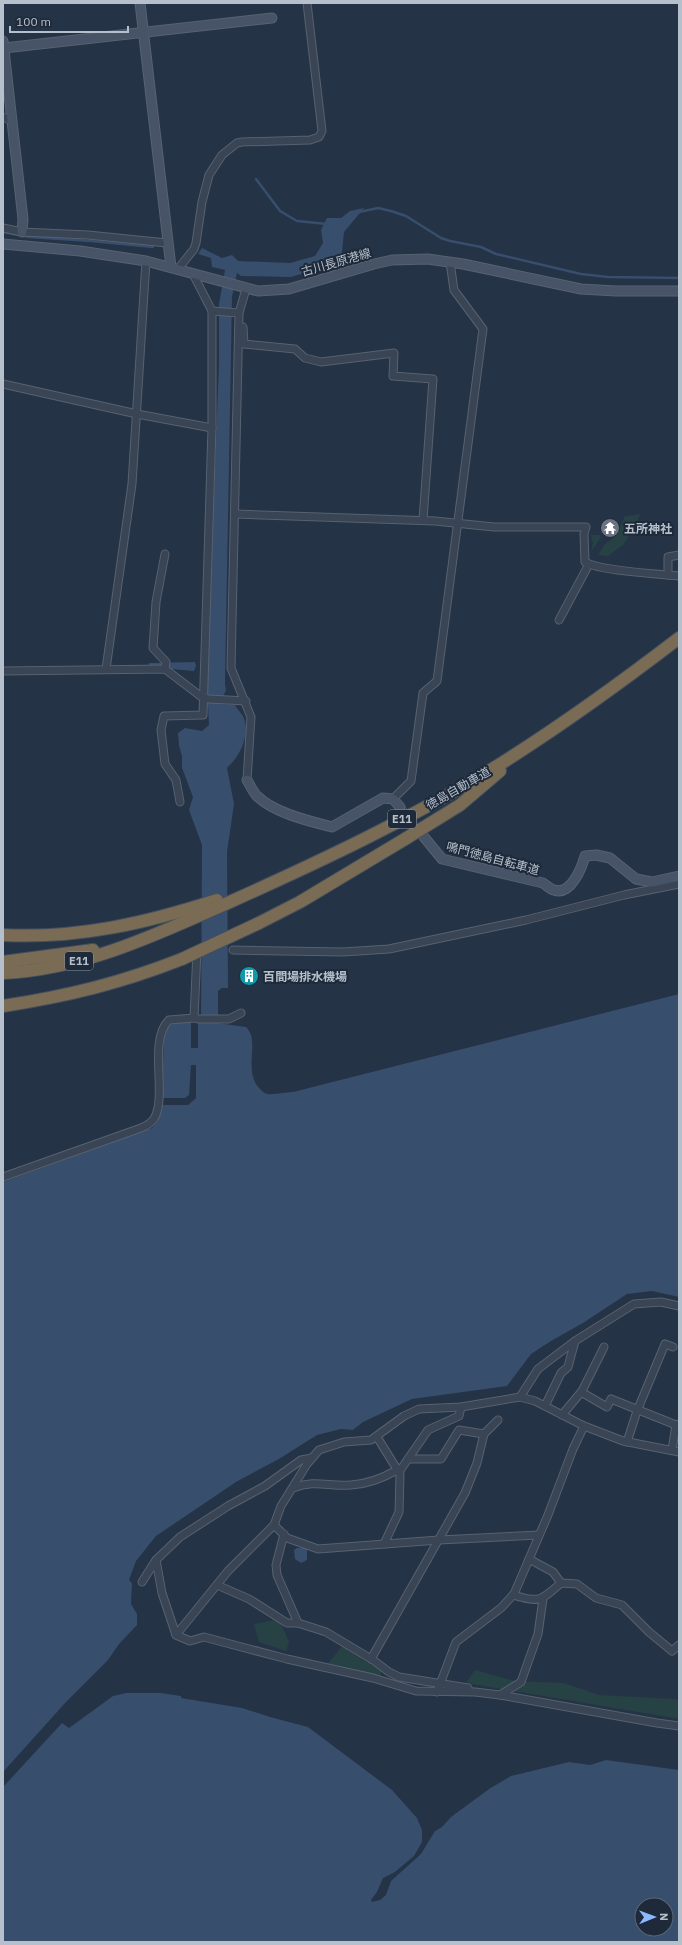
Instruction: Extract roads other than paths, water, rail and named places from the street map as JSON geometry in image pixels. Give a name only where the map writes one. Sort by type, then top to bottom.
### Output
[{"type":"highway","name":"徳島自動車道","points":[[3,973],[77,962],[118,950],[170,929],[367,839],[452,793],[540,738],[679,638]]},
{"type":"highway","points":[[3,1006],[77,993],[122,981],[182,959],[259,923],[300,902],[356,870],[460,805],[540,738]]},
{"type":"highway","points":[[3,935],[55,935],[93,931],[177,913],[259,889]]},
{"type":"highway","name":"徳島自動車道","points":[[3,962],[91,951],[153,936]]},
{"type":"main road","points":[[140,3],[167,243],[175,268]]},
{"type":"main road","points":[[22,232],[23,219],[3,45],[272,18]]},
{"type":"main road","name":"古川長原港線","points":[[3,244],[80,251],[146,261],[243,288],[265,291],[289,289],[392,260],[428,259],[581,288],[616,291],[679,291]]},
{"type":"main road","points":[[247,780],[257,795],[269,805],[316,823],[332,827],[383,798],[393,799],[400,807]]},
{"type":"main road","name":"鳴門徳島自転車道","points":[[424,837],[442,859],[543,883],[553,890],[558,891],[567,888],[578,875],[585,856],[596,855],[610,858],[636,879],[652,882],[679,876]]},
{"type":"street","points":[[175,268],[194,249],[208,180],[215,164],[222,155],[237,143],[310,140],[319,136],[322,131],[307,3]]},
{"type":"street","points":[[3,118],[12,121]]},
{"type":"street","points":[[3,228],[22,232],[88,235],[167,243]]},
{"type":"street","points":[[106,669],[132,484],[146,261]]},
{"type":"street","points":[[393,799],[411,782],[423,693],[436,680],[483,329],[454,290],[450,262]]},
{"type":"street","points":[[180,802],[176,780],[165,764],[161,730],[164,716],[203,715],[206,699],[214,311],[193,274]]},
{"type":"street","points":[[243,288],[237,313],[239,322],[236,514],[231,668],[252,717],[247,780]]},
{"type":"street","points":[[214,311],[237,313]]},
{"type":"street","points":[[239,322],[242,324],[244,344],[295,349],[305,358],[321,362],[394,352],[394,376],[433,379],[423,520]]},
{"type":"street","points":[[3,384],[137,414],[212,428]]},
{"type":"street","points":[[236,514],[423,520],[458,522],[494,527],[586,527],[584,534],[585,562],[619,570],[679,576]]},
{"type":"street","points":[[165,554],[156,602],[153,648],[166,662],[165,669]]},
{"type":"street","points":[[668,575],[668,557],[679,555]]},
{"type":"street","points":[[559,620],[589,564]]},
{"type":"street","points":[[3,671],[165,669],[206,699],[244,700]]},
{"type":"street","points":[[233,950],[343,952],[388,949],[526,920],[624,895],[679,884]]},
{"type":"street","points":[[196,1018],[197,949]]},
{"type":"street","points":[[3,1177],[150,1124],[155,1118],[157,1112],[160,1032],[169,1020],[175,1018],[196,1018],[229,1020],[241,1013]]},
{"type":"street","points":[[520,1397],[538,1369],[575,1341],[634,1304],[661,1302],[679,1306]]},
{"type":"street","points":[[545,1406],[561,1373],[568,1367],[575,1341]]},
{"type":"street","points":[[627,1442],[637,1411],[665,1344],[673,1347]]},
{"type":"street","points":[[562,1415],[581,1392],[604,1347]]},
{"type":"street","points":[[176,1635],[217,1585],[274,1525],[281,1506],[312,1458],[319,1450],[344,1442],[371,1440],[404,1416],[419,1409],[461,1407],[520,1397],[545,1406],[584,1426],[627,1442],[676,1451],[678,1425],[637,1411],[611,1399],[607,1407],[581,1392]]},
{"type":"street","points":[[293,1488],[305,1484],[336,1486],[362,1484],[383,1478],[398,1471],[428,1430],[459,1416],[461,1407]]},
{"type":"street","points":[[371,1659],[464,1493],[477,1463],[484,1434],[498,1420]]},
{"type":"street","points":[[437,1692],[456,1642],[501,1608],[513,1596],[573,1449],[584,1426]]},
{"type":"street","points":[[408,1459],[441,1459],[459,1430],[484,1434]]},
{"type":"street","points":[[377,1437],[398,1471],[399,1512],[384,1544]]},
{"type":"street","points":[[142,1582],[156,1560],[180,1537],[228,1506],[265,1486],[301,1460],[312,1458]]},
{"type":"street","points":[[274,1525],[287,1538],[318,1549],[439,1540],[539,1535]]},
{"type":"street","points":[[284,1534],[276,1565],[277,1575],[298,1623]]},
{"type":"street","points":[[529,1559],[553,1572],[561,1583]]},
{"type":"street","points":[[156,1560],[162,1593],[176,1635],[190,1641],[204,1637],[373,1678],[408,1689],[437,1692],[477,1692],[679,1726]]},
{"type":"street","points":[[513,1596],[530,1600],[543,1599],[561,1583],[577,1584],[596,1598],[622,1604],[649,1632],[672,1651],[679,1645]]},
{"type":"street","points":[[217,1585],[249,1599],[287,1623],[298,1623],[326,1632],[399,1677],[468,1688],[477,1692]]},
{"type":"street","points":[[500,1696],[521,1682],[538,1634],[543,1599]]},
{"type":"water","points":[[364,208],[344,232],[341,262],[291,277],[241,276],[237,273],[232,297],[226,690],[220,704],[235,705],[244,718],[246,732],[240,752],[227,768],[234,804],[227,852],[228,988],[222,988],[218,991],[218,1016],[201,1016],[202,845],[189,810],[193,797],[182,768],[182,756],[179,746],[178,733],[185,728],[202,731],[209,725],[207,685],[219,363],[219,304],[225,270],[212,267],[211,258],[198,254],[202,248],[222,258],[232,255],[238,261],[290,263],[315,256],[323,243],[321,230],[327,218],[341,218],[350,211]]},
{"type":"water","points":[[195,662],[196,666],[194,671],[149,667],[149,663]]},
{"type":"water","points":[[679,994],[679,1297],[652,1291],[627,1294],[583,1323],[531,1354],[507,1386],[412,1399],[363,1422],[353,1430],[341,1429],[317,1435],[279,1459],[236,1482],[156,1536],[136,1561],[129,1580],[132,1583],[131,1604],[137,1614],[137,1625],[119,1644],[108,1660],[66,1702],[3,1772],[3,1182],[152,1128],[158,1121],[161,1105],[188,1105],[196,1098],[196,1065],[191,1065],[189,1095],[185,1098],[162,1098],[164,1030],[170,1025],[176,1023],[191,1020],[191,1048],[198,1048],[198,1023],[217,1023],[246,1027],[252,1040],[252,1074],[255,1082],[264,1092],[267,1094],[272,1094],[293,1092]]},
{"type":"water","points":[[297,1548],[307,1548],[307,1560],[301,1563],[295,1559],[294,1550]]},
{"type":"water","points":[[126,1693],[161,1693],[181,1696],[181,1698],[242,1708],[308,1727],[392,1790],[417,1818],[422,1830],[422,1842],[414,1856],[395,1872],[383,1878],[377,1892],[371,1900],[372,1902],[380,1900],[386,1895],[391,1881],[421,1854],[435,1831],[442,1827],[451,1817],[489,1789],[511,1776],[569,1762],[590,1765],[606,1760],[679,1770],[679,1942],[3,1942],[3,1787],[62,1723],[69,1728],[113,1696]]},
{"type":"waterway","points":[[256,179],[280,211],[297,221],[327,224]]},
{"type":"waterway","points":[[359,212],[378,208],[391,211],[406,216],[441,238],[450,241],[481,247],[496,254],[581,274],[608,277],[679,278]]},
{"type":"waterway","points":[[3,232],[29,237],[153,247]]},
{"type":"tunnel","points":[[400,807],[422,834]]},
{"type":"place","name":"五所神社","points":[[610,528]]},
{"type":"place","name":"百間場排水機場","points":[[249,976]]}]
